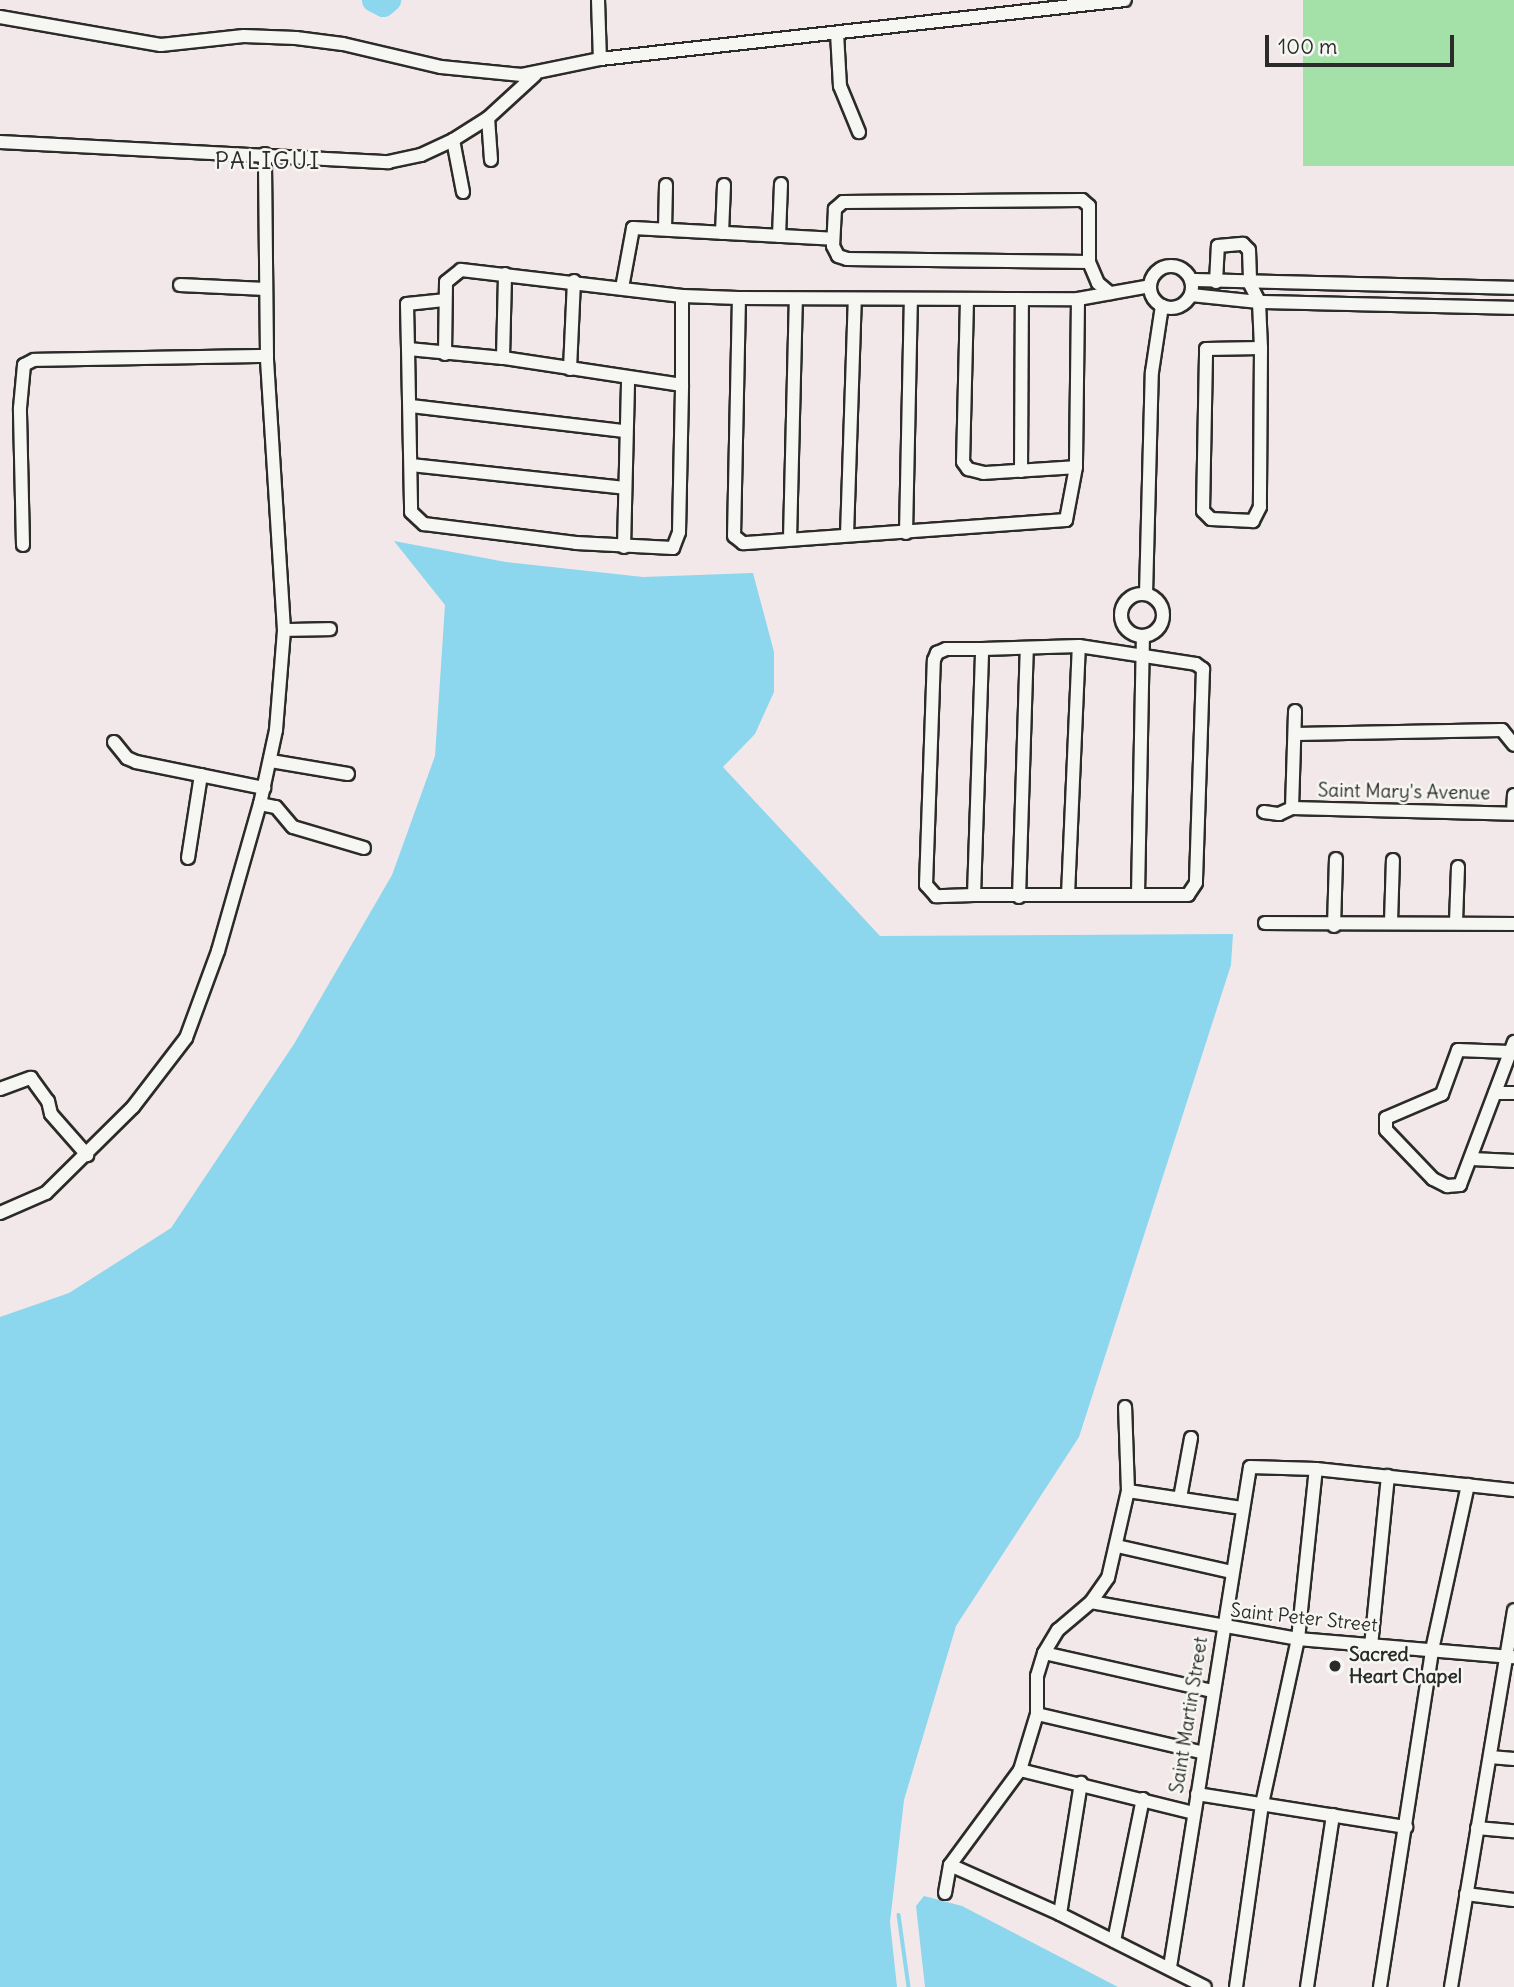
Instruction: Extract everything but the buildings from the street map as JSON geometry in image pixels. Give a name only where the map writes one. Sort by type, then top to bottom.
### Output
[{"type":"street","points":[[598,0],[600,59]]},
{"type":"street","points":[[0,17],[161,45],[244,36],[296,38],[343,44],[441,68],[535,75],[600,59],[1125,0]]},
{"type":"street","points":[[837,33],[840,86],[859,132]]},
{"type":"street","points":[[0,142],[388,162],[421,155],[453,140],[488,118],[535,75]]},
{"type":"street","points":[[488,118],[491,160]]},
{"type":"street","points":[[453,140],[463,192]]},
{"type":"street","points":[[0,1213],[46,1193],[87,1155],[133,1107],[186,1038],[218,951],[271,761],[284,630],[267,356],[265,154]]},
{"type":"street","points":[[779,236],[781,184]]},
{"type":"street","points":[[722,233],[724,185]]},
{"type":"street","points":[[665,229],[666,186]]},
{"type":"street","points":[[1089,262],[848,259],[838,256],[833,239],[835,208],[843,202],[1082,200],[1089,206],[1089,262],[1098,282],[1110,293]]},
{"type":"street","points":[[622,288],[633,228],[833,239]]},
{"type":"street","points":[[1216,282],[1218,246],[1227,242],[1243,244],[1249,250],[1250,284],[1259,302],[1261,348],[1259,513],[1253,521],[1211,519],[1203,511],[1206,349],[1261,348]]},
{"type":"street","points":[[1146,594],[1152,372],[1161,306],[1150,286],[1155,273],[1166,266],[1180,268],[1191,280],[1191,295],[1179,307],[1161,306]]},
{"type":"street","points":[[445,354],[444,300],[451,274],[461,270],[574,281],[682,296],[739,298],[911,301],[1078,299],[1150,286]]},
{"type":"street","points":[[503,358],[505,274]]},
{"type":"street","points":[[1191,280],[1250,284],[1514,288]]},
{"type":"street","points":[[570,369],[574,281]]},
{"type":"street","points":[[180,285],[265,289]]},
{"type":"street","points":[[1191,295],[1259,302],[1514,308]]},
{"type":"street","points":[[444,300],[407,304],[411,512],[424,524],[624,547],[670,548],[678,541],[682,296]]},
{"type":"street","points":[[739,298],[734,536],[743,543],[1066,520],[1076,467],[1078,299]]},
{"type":"street","points":[[790,539],[796,299]]},
{"type":"street","points":[[847,535],[855,300]]},
{"type":"street","points":[[967,300],[963,462],[973,471],[1076,467]]},
{"type":"street","points":[[1021,471],[1022,300]]},
{"type":"street","points":[[906,533],[911,301]]},
{"type":"street","points":[[408,349],[503,358],[682,385]]},
{"type":"street","points":[[23,545],[20,408],[24,365],[34,360],[267,356]]},
{"type":"street","points":[[624,547],[628,378]]},
{"type":"street","points":[[411,406],[625,431]]},
{"type":"street","points":[[411,465],[625,488]]},
{"type":"street","points":[[1146,594],[1158,601],[1163,613],[1155,631],[1143,636],[1124,627],[1120,613],[1132,596],[1146,594]]},
{"type":"street","points":[[284,630],[330,629]]},
{"type":"street","points":[[1138,894],[1140,656],[1143,636]]},
{"type":"street","points":[[1069,895],[1079,646]]},
{"type":"street","points":[[1079,646],[1140,656],[1196,664],[1203,674],[1195,889],[1188,895],[1018,897],[936,896],[929,892],[927,858],[934,660],[937,653],[946,649],[1079,646]]},
{"type":"street","points":[[1018,897],[1027,648]]},
{"type":"street","points":[[974,895],[982,649]]},
{"type":"street","points":[[1292,808],[1296,734],[1294,711]]},
{"type":"street","points":[[1296,734],[1502,730],[1514,745]]},
{"type":"street","points":[[114,742],[127,758],[264,788]]},
{"type":"street","points":[[271,761],[348,774]]},
{"type":"street","points":[[188,858],[201,775]]},
{"type":"street","points":[[1513,813],[1514,795]]},
{"type":"street","points":[[260,804],[276,807],[293,827],[364,848]]},
{"type":"street","name":"Saint Mary's Avenue","points":[[1264,812],[1279,814],[1292,808],[1513,813]]},
{"type":"street","points":[[1334,926],[1336,859]]},
{"type":"street","points":[[1391,922],[1393,860]]},
{"type":"street","points":[[1456,922],[1458,867]]},
{"type":"street","points":[[1265,923],[1334,926],[1391,922],[1514,924]]},
{"type":"street","points":[[1511,1047],[1495,1093],[1460,1185],[1447,1186],[1419,1166],[1385,1122],[1442,1094],[1458,1050],[1511,1047]]},
{"type":"street","points":[[0,1089],[27,1079],[34,1081],[51,1114],[87,1155]]},
{"type":"street","points":[[1495,1093],[1514,1093]]},
{"type":"street","points":[[1472,1159],[1514,1161]]},
{"type":"street","points":[[945,1893],[950,1865],[1020,1770],[1037,1714],[1037,1676],[1044,1653],[1058,1630],[1091,1602],[1108,1578],[1128,1490],[1125,1407]]},
{"type":"street","points":[[1180,1498],[1191,1438]]},
{"type":"street","name":"Saint Martin Street","points":[[1170,1967],[1249,1470],[1254,1465],[1316,1469]]},
{"type":"street","points":[[1236,1987],[1262,1804],[1298,1639],[1316,1469],[1514,1490]]},
{"type":"street","points":[[1371,1646],[1388,1476]]},
{"type":"street","points":[[1380,1987],[1432,1650],[1468,1485]]},
{"type":"street","points":[[1128,1490],[1241,1508]]},
{"type":"street","points":[[1117,1546],[1231,1572]]},
{"type":"street","name":"Saint Peter Street","points":[[1091,1602],[1222,1629],[1298,1639],[1511,1657]]},
{"type":"street","points":[[1451,1987],[1477,1828],[1511,1657],[1514,1611]]},
{"type":"street","points":[[1044,1653],[1213,1691]]},
{"type":"street","points":[[1037,1714],[1204,1753]]},
{"type":"street","points":[[1490,1757],[1514,1759]]},
{"type":"street","points":[[1020,1770],[1082,1783],[1194,1813]]},
{"type":"street","points":[[1060,1914],[1082,1783]]},
{"type":"street","points":[[1197,1794],[1406,1827]]},
{"type":"street","points":[[1114,1941],[1143,1799]]},
{"type":"street","points":[[1307,1987],[1333,1815]]},
{"type":"street","points":[[1477,1828],[1514,1831]]},
{"type":"street","points":[[950,1865],[1060,1914],[1170,1967],[1205,1987]]},
{"type":"street","points":[[1466,1894],[1514,1900]]},
{"type":"green space","points":[[1303,0],[1514,0],[1514,166],[1303,166]]},
{"type":"water","points":[[394,541],[506,562],[643,577],[753,573],[774,652],[774,692],[755,734],[723,767],[880,936],[1233,934],[1231,965],[1079,1437],[956,1626],[904,1800],[890,1922],[897,1987],[0,1987],[0,1317],[69,1293],[171,1228],[294,1044],[392,875],[435,756],[445,605]]},
{"type":"water","points":[[924,1896],[962,1906],[1118,1987],[925,1987],[916,1906]]},
{"type":"waterway","points":[[373,0],[383,5],[389,0]]},
{"type":"waterway","points":[[899,1915],[909,1987]]},
{"type":"place","name":"Sacred Heart Chapel","points":[[1335,1666]]},
{"type":"district","name":"PALIGUI","points":[[268,161]]}]
